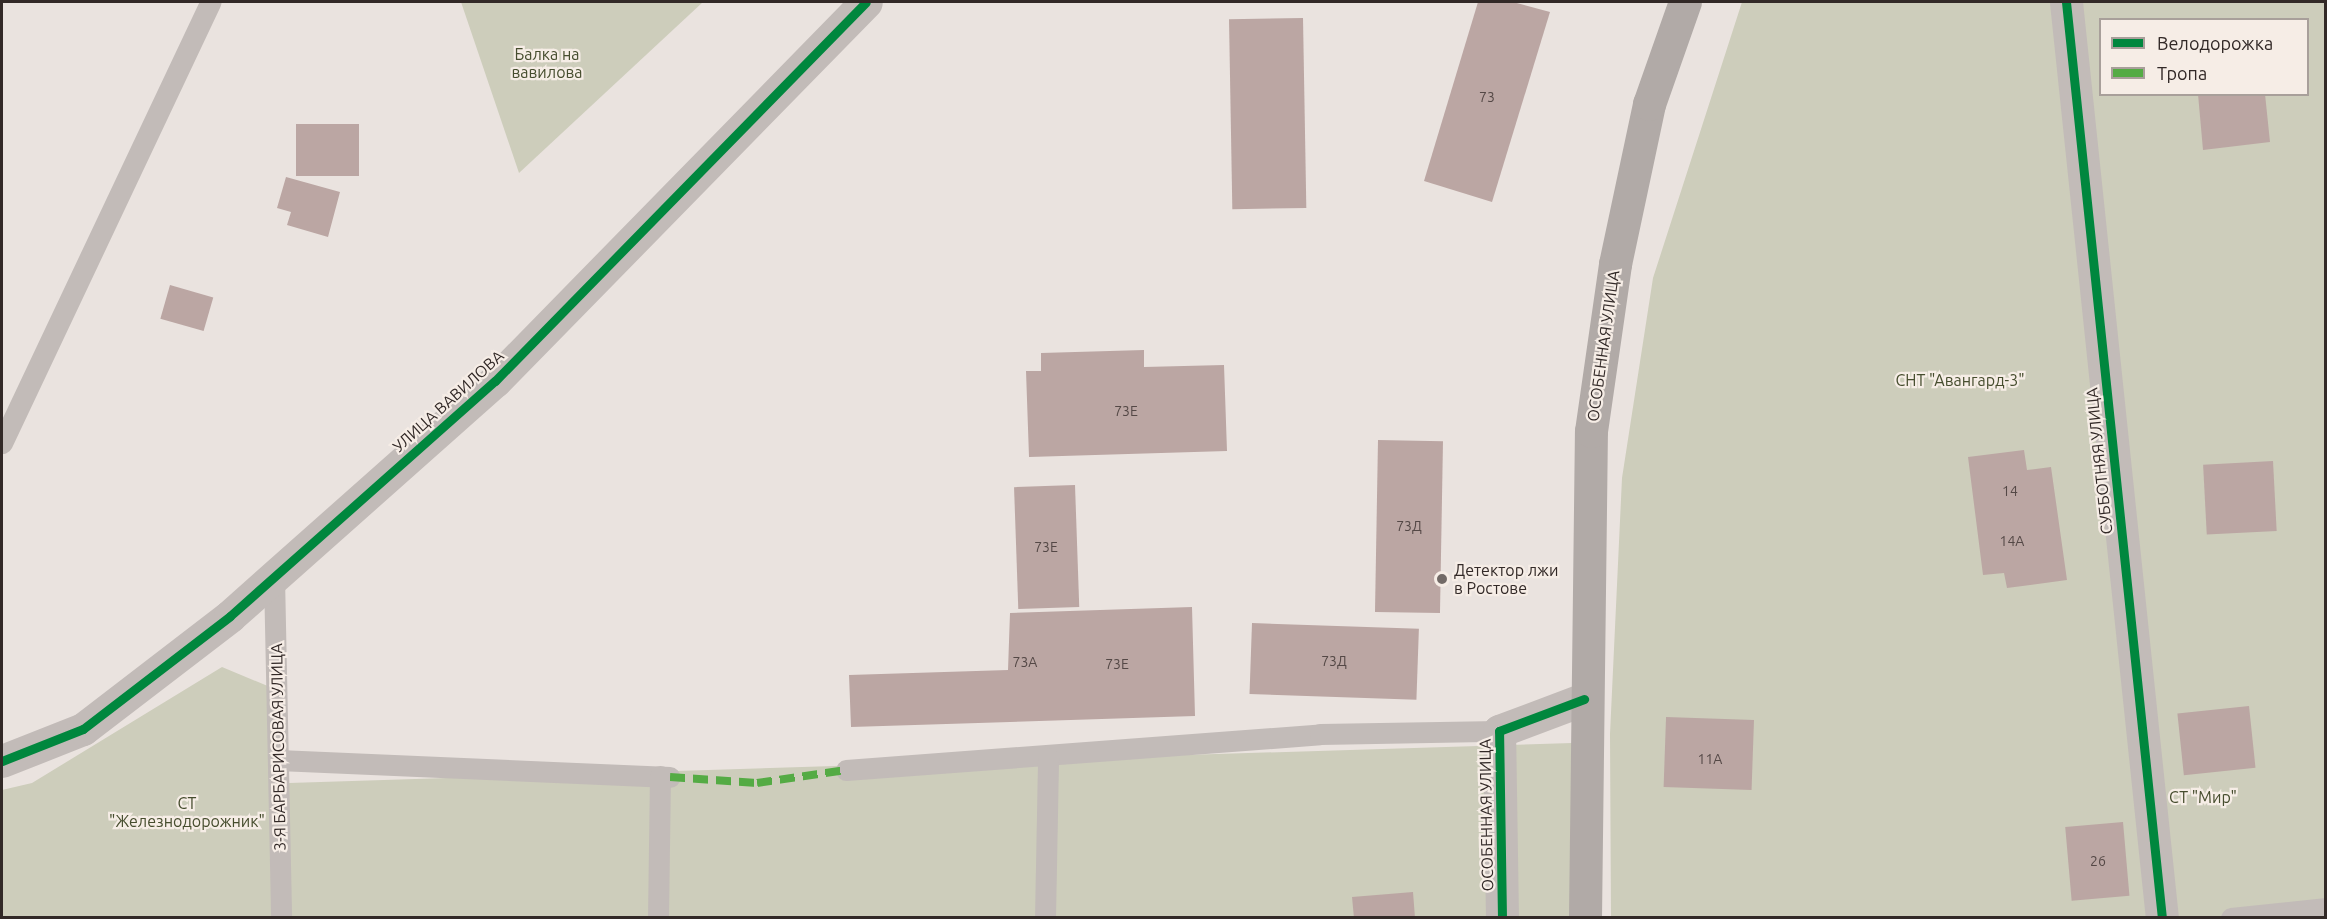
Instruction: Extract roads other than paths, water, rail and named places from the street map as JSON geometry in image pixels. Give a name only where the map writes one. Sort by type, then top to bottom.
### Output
[{"type":"main road","name":"ОСОБЕННАЯ УЛИЦА","points":[[1585,918],[1584,699],[1591,431],[1601,364],[1649,104],[1685,2]]},
{"type":"street","name":"УЛИЦА ВАВИЛОВА","points":[[2,760],[83,729],[274,577],[495,381],[866,2]]},
{"type":"street","name":"СУББОТНЯЯ УЛИЦА","points":[[2066,2],[2162,918]]},
{"type":"street","name":"ОСОБЕННАЯ УЛИЦА","points":[[1502,918],[1499,731],[1584,699]]},
{"type":"lane","points":[[2,443],[210,2]]},
{"type":"lane","name":"3-Я БАРБАРИСОВАЯ УЛИЦА","points":[[274,577],[281,918]]},
{"type":"lane","points":[[846,770],[1048,758],[1320,734],[1499,731]]},
{"type":"lane","points":[[1045,918],[1048,758]]},
{"type":"lane","points":[[278,760],[665,776],[658,918]]},
{"type":"lane","points":[[2231,918],[2325,908]]},
{"type":"place","name":"Детектор лжи в Ростове","points":[[1442,579]]},
{"type":"park label","name":"Балка на вавилова","points":[[547,63]]},
{"type":"park label","name":"СНТ \"Авангард-3\"","points":[[1960,380]]},
{"type":"park label","name":"СТ \"Мир\"","points":[[2203,797]]},
{"type":"park label","name":"СТ \"Железнодорожник\"","points":[[187,812]]}]
